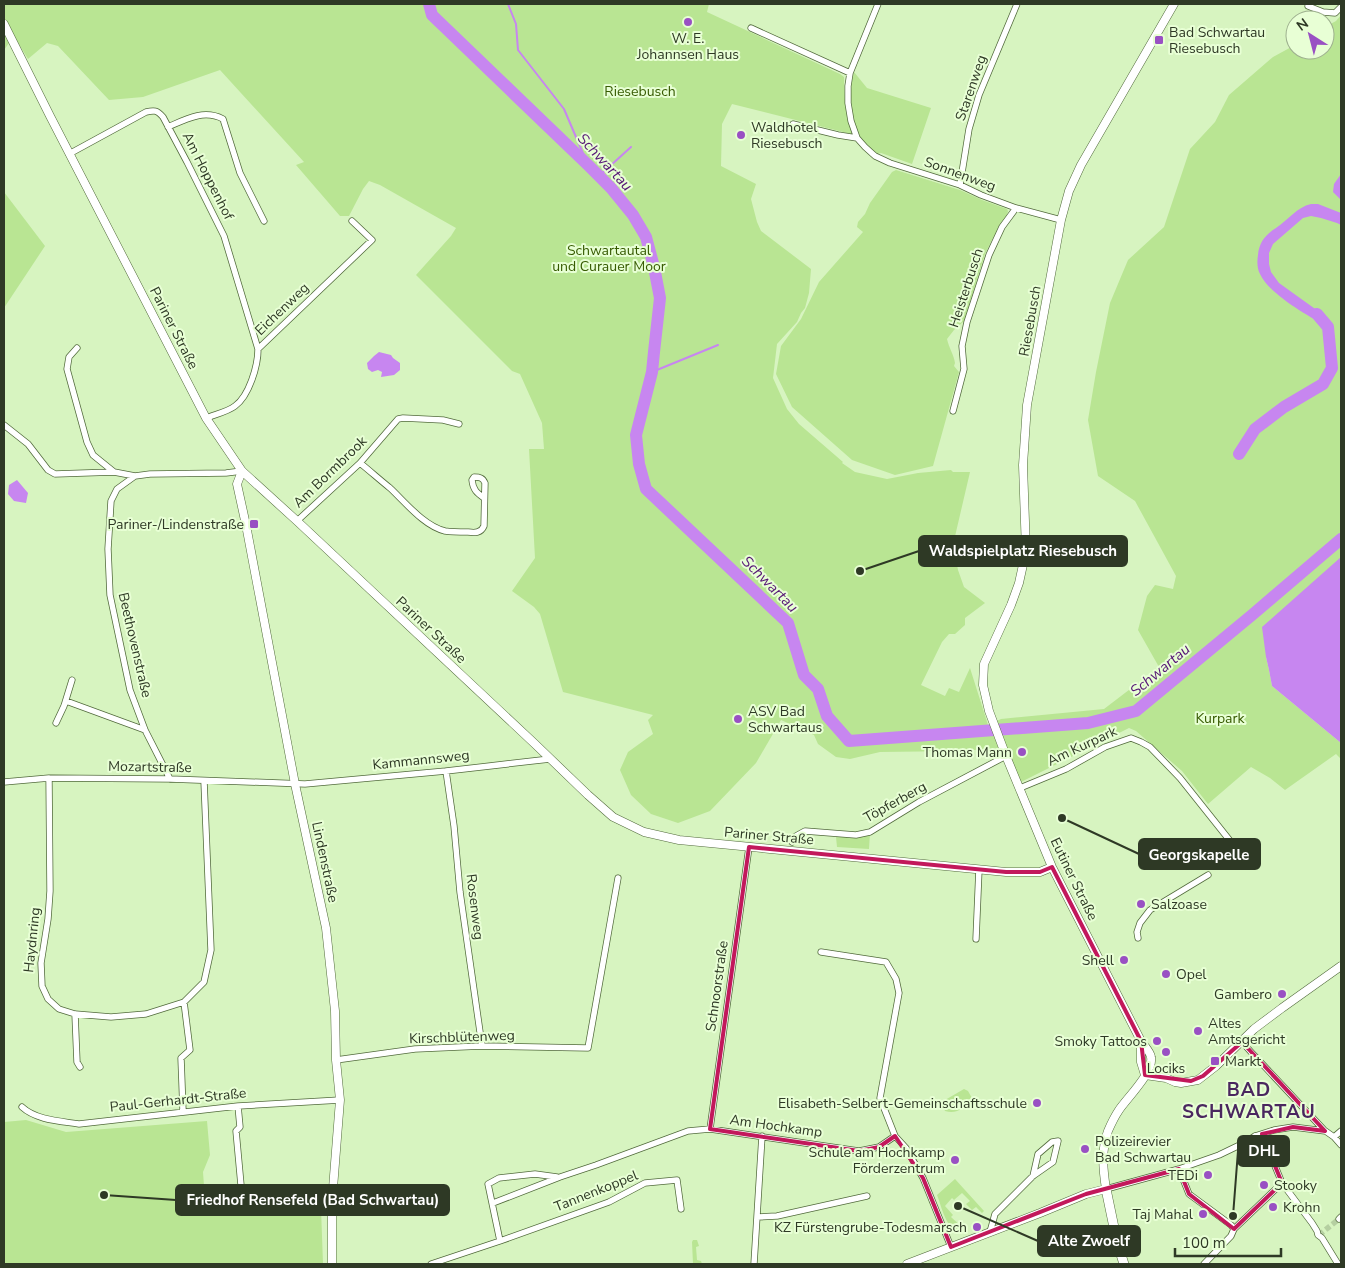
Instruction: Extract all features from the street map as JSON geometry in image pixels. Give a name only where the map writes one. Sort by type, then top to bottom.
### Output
[{"type":"main road","points":[[1106,1189],[1117,1242],[1124,1264]]},
{"type":"street","name":"Sonnenweg","points":[[878,4],[850,73],[848,103],[851,121],[857,138],[870,153],[880,159],[960,184],[981,195],[1016,208],[1061,220]]},
{"type":"street","name":"Starenweg","points":[[960,184],[970,129],[979,95],[1017,4]]},
{"type":"street","name":"Riesebusch","points":[[984,664],[1011,605],[1019,583],[1026,551],[1023,465],[1027,405],[1061,220],[1069,191],[1081,165],[1174,4]]},
{"type":"street","points":[[1308,6],[1323,12],[1335,13],[1341,7]]},
{"type":"street","name":"Pariner Straße","points":[[4,24],[206,418],[242,471],[613,817],[644,832],[679,840],[1006,872],[1040,872],[1052,867]]},
{"type":"street","points":[[751,28],[850,73]]},
{"type":"street","name":"Am Hoppenhof","points":[[69,154],[146,112],[154,110],[159,112],[188,162],[224,236],[258,349]]},
{"type":"street","points":[[168,127],[194,116],[210,115],[224,119],[240,173],[264,221]]},
{"type":"street","points":[[793,124],[857,138]]},
{"type":"street","name":"Heisterbusch","points":[[953,411],[964,369],[962,346],[967,322],[989,255],[1002,227],[1016,208]]},
{"type":"street","name":"Eichenweg","points":[[206,418],[230,410],[243,399],[256,366],[258,349],[372,240],[352,221]]},
{"type":"street","points":[[77,348],[69,357],[67,369],[87,442],[93,455],[104,466],[114,472]]},
{"type":"street","name":"Am Bormbrook","points":[[297,521],[360,463],[398,419],[443,420],[459,424]]},
{"type":"street","points":[[4,425],[28,444],[48,470],[55,474],[114,472],[135,476],[242,471]]},
{"type":"street","points":[[360,463],[417,515],[431,526],[444,531],[473,533],[483,530],[484,498]]},
{"type":"street","name":"Lindenstraße","points":[[242,471],[237,484],[295,784],[326,928],[335,1011],[336,1060],[340,1100],[332,1201],[332,1264]]},
{"type":"street","name":"Beethovenstraße","points":[[135,476],[117,489],[111,501],[108,549],[110,595],[130,690],[144,730],[170,779]]},
{"type":"street","name":"Eutiner Straße","points":[[984,664],[983,685],[985,697],[1006,756],[1052,867],[1141,1041],[1141,1062],[1145,1075]]},
{"type":"street","points":[[56,723],[72,680]]},
{"type":"street","points":[[66,700],[144,730]]},
{"type":"street","name":"Am Kurpark","points":[[1020,788],[1066,768],[1106,747],[1131,738],[1150,746],[1180,778],[1234,846],[1237,857],[1246,862],[1253,860]]},
{"type":"street","name":"Töpferberg","points":[[792,842],[796,836],[805,831],[856,835],[870,832],[919,802],[1006,756]]},
{"type":"street","name":"Kammannsweg","points":[[295,784],[446,771],[550,758]]},
{"type":"street","name":"Rosenweg","points":[[446,771],[454,826],[460,892],[482,1046]]},
{"type":"street","name":"Mozartstraße","points":[[4,782],[49,778],[170,779],[295,784]]},
{"type":"street","name":"Haydnring","points":[[49,778],[50,891],[41,963],[41,980],[45,994],[52,1004],[59,1008],[75,1014],[110,1017],[146,1014],[184,1002],[204,982],[211,950],[204,781]]},
{"type":"street","name":"Schnoorstraße","points":[[710,1129],[749,847]]},
{"type":"street","points":[[976,939],[979,869]]},
{"type":"street","points":[[1138,938],[1136,932],[1150,910],[1208,875]]},
{"type":"street","name":"Kirschblütenweg","points":[[336,1060],[415,1050],[482,1046],[588,1048],[618,878]]},
{"type":"street","points":[[821,952],[886,962],[896,979],[899,993],[880,1098],[895,1136],[906,1148],[923,1178],[951,1247]]},
{"type":"street","points":[[1106,1189],[1103,1171],[1103,1152],[1108,1130],[1120,1109],[1145,1075],[1166,1078],[1182,1083],[1198,1080],[1242,1042],[1254,1029],[1341,966]]},
{"type":"street","points":[[183,1111],[181,1058],[190,1050],[184,1002]]},
{"type":"street","points":[[75,1014],[77,1062],[80,1067]]},
{"type":"street","points":[[1242,1042],[1325,1131],[1334,1136],[1341,1145]]},
{"type":"street","name":"Paul-Gerhardt-Straße","points":[[22,1107],[28,1113],[52,1120],[79,1124],[183,1111],[340,1100]]},
{"type":"street","points":[[238,1106],[240,1127],[236,1131],[241,1184]]},
{"type":"street","points":[[907,1264],[1086,1194],[1179,1169],[1218,1155],[1255,1136],[1293,1127],[1325,1131]]},
{"type":"street","name":"Am Hochkamp","points":[[493,1203],[688,1131],[710,1129],[859,1151],[880,1147],[895,1136]]},
{"type":"street","points":[[1334,1136],[1341,1131]]},
{"type":"street","points":[[754,1264],[762,1136]]},
{"type":"street","points":[[1255,1136],[1266,1144],[1282,1183],[1322,1238],[1338,1264]]},
{"type":"street","points":[[990,1232],[995,1214],[1033,1176],[1054,1162],[1058,1141],[1052,1142],[1038,1154],[1033,1176]]},
{"type":"street","points":[[1179,1169],[1189,1194],[1234,1229]]},
{"type":"street","points":[[431,1264],[500,1241],[488,1184],[499,1178],[535,1174],[560,1177]]},
{"type":"street","name":"Tannenkoppel","points":[[500,1241],[608,1202],[645,1183],[677,1180],[682,1209]]},
{"type":"street","points":[[1204,1264],[1231,1236],[1234,1229],[1282,1183]]},
{"type":"street","points":[[757,1218],[777,1216],[868,1196]]},
{"type":"highlighted area","points":[[749,847],[1006,872],[1040,872],[1052,867],[1141,1041],[1145,1075],[1191,1081],[1203,1076],[1242,1042],[1325,1131],[1293,1127],[1262,1134],[1282,1183],[1234,1229],[1189,1194],[1179,1169],[1086,1194],[951,1247],[923,1178],[895,1136],[879,1147],[859,1151],[710,1129]]},
{"type":"green space","name":"Schwartautal und Curauer Moor","points":[[4,4],[709,4],[707,12],[840,74],[844,77],[845,105],[851,134],[732,104],[722,124],[721,166],[756,184],[751,199],[761,231],[811,269],[809,293],[805,308],[797,322],[777,344],[773,378],[787,409],[799,424],[842,463],[855,472],[887,479],[918,473],[951,470],[953,472],[970,472],[953,545],[964,587],[985,603],[965,618],[965,625],[955,634],[949,634],[942,642],[921,685],[945,696],[949,688],[959,692],[970,668],[988,725],[1001,719],[1104,709],[1159,667],[1138,630],[1147,596],[1155,585],[1173,589],[1176,576],[1135,501],[1098,476],[1088,420],[1110,303],[1128,260],[1164,227],[1190,149],[1215,122],[1229,95],[1273,57],[1285,50],[1285,60],[1335,60],[1335,22],[1341,15],[1341,565],[1266,657],[1272,686],[1341,743],[1341,759],[1336,754],[1285,790],[1270,778],[1251,767],[1208,804],[1182,771],[1136,731],[1129,728],[1017,784],[1001,748],[961,751],[880,752],[850,759],[836,757],[818,744],[814,735],[781,720],[756,763],[710,811],[678,823],[651,814],[631,795],[620,770],[628,752],[653,734],[648,720],[653,715],[563,692],[540,614],[534,607],[512,591],[535,558],[529,449],[544,449],[542,423],[520,374],[512,371],[416,275],[456,228],[380,185],[369,181],[349,216],[340,216],[296,165],[304,162],[220,70],[143,97],[109,100],[58,46],[47,43],[28,59],[14,36],[4,50]]},
{"type":"green space","points":[[854,72],[867,88],[931,108],[912,164],[881,153],[877,154],[860,137],[854,123],[851,106],[851,87]]},
{"type":"green space","points":[[896,170],[960,190],[1008,211],[985,254],[964,321],[947,339],[955,363],[954,366],[959,372],[933,466],[895,475],[852,460],[792,407],[776,374],[781,346],[801,319],[819,282],[863,232],[857,227],[858,222],[892,172]]},
{"type":"green space","points":[[4,192],[45,246],[4,308]]},
{"type":"green space","points":[[870,833],[869,849],[837,847],[836,837]]},
{"type":"green space","points":[[964,1089],[968,1091],[973,1100],[957,1111],[945,1111],[945,1100]]},
{"type":"green space","points":[[26,1120],[66,1132],[207,1121],[210,1155],[203,1172],[206,1213],[321,1208],[323,1264],[4,1264],[4,1122]]},
{"type":"green space","points":[[955,1179],[984,1211],[982,1213],[976,1207],[972,1210],[966,1204],[970,1201],[962,1193],[954,1200],[952,1198],[945,1206],[953,1215],[951,1217],[964,1229],[958,1230],[953,1228],[946,1219],[937,1195]]},
{"type":"green space","points":[[693,1240],[697,1240],[699,1246],[696,1247],[697,1260],[701,1261],[702,1264],[693,1264]]},
{"type":"shaded area","points":[[1341,174],[1341,200],[1333,192],[1334,184]]},
{"type":"shaded area","points":[[1311,204],[1318,204],[1341,213],[1341,225],[1311,216],[1303,218],[1273,244],[1269,253],[1269,264],[1271,272],[1279,283],[1325,316],[1328,327],[1280,297],[1260,274],[1257,260],[1261,242],[1266,236],[1297,211]]},
{"type":"shaded area","points":[[379,352],[391,355],[400,363],[400,370],[394,375],[381,377],[382,372],[378,370],[372,372],[368,369],[367,363]]},
{"type":"shaded area","points":[[17,480],[28,493],[26,503],[14,501],[8,494],[9,485]]},
{"type":"shaded area","points":[[1341,557],[1341,743],[1272,686],[1262,627]]},
{"type":"waterway","name":"Schwartau","points":[[429,4],[432,15],[611,188],[633,215],[646,237],[660,298],[652,372],[636,435],[639,464],[646,489],[788,623],[804,675],[818,689],[827,716],[849,741],[1088,723],[1136,711],[1341,539]]},
{"type":"waterway","points":[[508,4],[516,24],[518,50],[564,109],[588,165]]},
{"type":"waterway","points":[[599,176],[631,147]]},
{"type":"waterway","points":[[1239,454],[1255,429],[1284,407],[1323,384],[1332,368],[1328,327],[1317,314]]},
{"type":"waterway","points":[[652,372],[718,345]]},
{"type":"tunnel","points":[[1319,1235],[1339,1219]]},
{"type":"place","name":"W. E. Johannsen Haus","points":[[688,22]]},
{"type":"place","name":"Bad Schwartau Riesebusch","points":[[1159,40]]},
{"type":"place","name":"Waldhotel Riesebusch","points":[[741,135]]},
{"type":"place","name":"Pariner-/Lindenstraße","points":[[254,524]]},
{"type":"place","name":"Waldspielplatz Riesebusch","points":[[860,571]]},
{"type":"place","name":"ASV Bad Schwartaus","points":[[738,719]]},
{"type":"place","name":"Thomas Mann","points":[[1022,752]]},
{"type":"place","name":"Georgskapelle","points":[[1062,818]]},
{"type":"place","name":"Salzoase","points":[[1141,904]]},
{"type":"place","name":"Shell","points":[[1124,960]]},
{"type":"place","name":"Opel","points":[[1166,974]]},
{"type":"place","name":"Gambero","points":[[1282,994]]},
{"type":"place","name":"Altes Amtsgericht","points":[[1198,1031]]},
{"type":"place","name":"Smoky Tattoos","points":[[1157,1041]]},
{"type":"place","name":"Lociks","points":[[1166,1052]]},
{"type":"place","name":"Markt","points":[[1215,1061]]},
{"type":"place","name":"Elisabeth-Selbert-Gemeinschaftsschule","points":[[1037,1103]]},
{"type":"place","name":"Polizeirevier Bad Schwartau","points":[[1085,1149]]},
{"type":"place","name":"Schule am Hochkamp Förderzentrum","points":[[955,1160]]},
{"type":"place","name":"TEDi","points":[[1208,1175]]},
{"type":"place","name":"Stooky","points":[[1264,1185]]},
{"type":"place","name":"Friedhof Rensefeld (Bad Schwartau)","points":[[104,1195]]},
{"type":"place","name":"Alte Zwoelf","points":[[958,1206]]},
{"type":"place","name":"Krohn","points":[[1273,1207]]},
{"type":"place","name":"Taj Mahal","points":[[1203,1214]]},
{"type":"place","name":"DHL","points":[[1233,1216]]},
{"type":"place","name":"KZ Fürstengrube-Todesmarsch","points":[[977,1227]]},
{"type":"district","name":"BAD SCHWARTAU","points":[[1249,1101]]},
{"type":"park label","name":"Kurpark","points":[[1220,718]]}]
